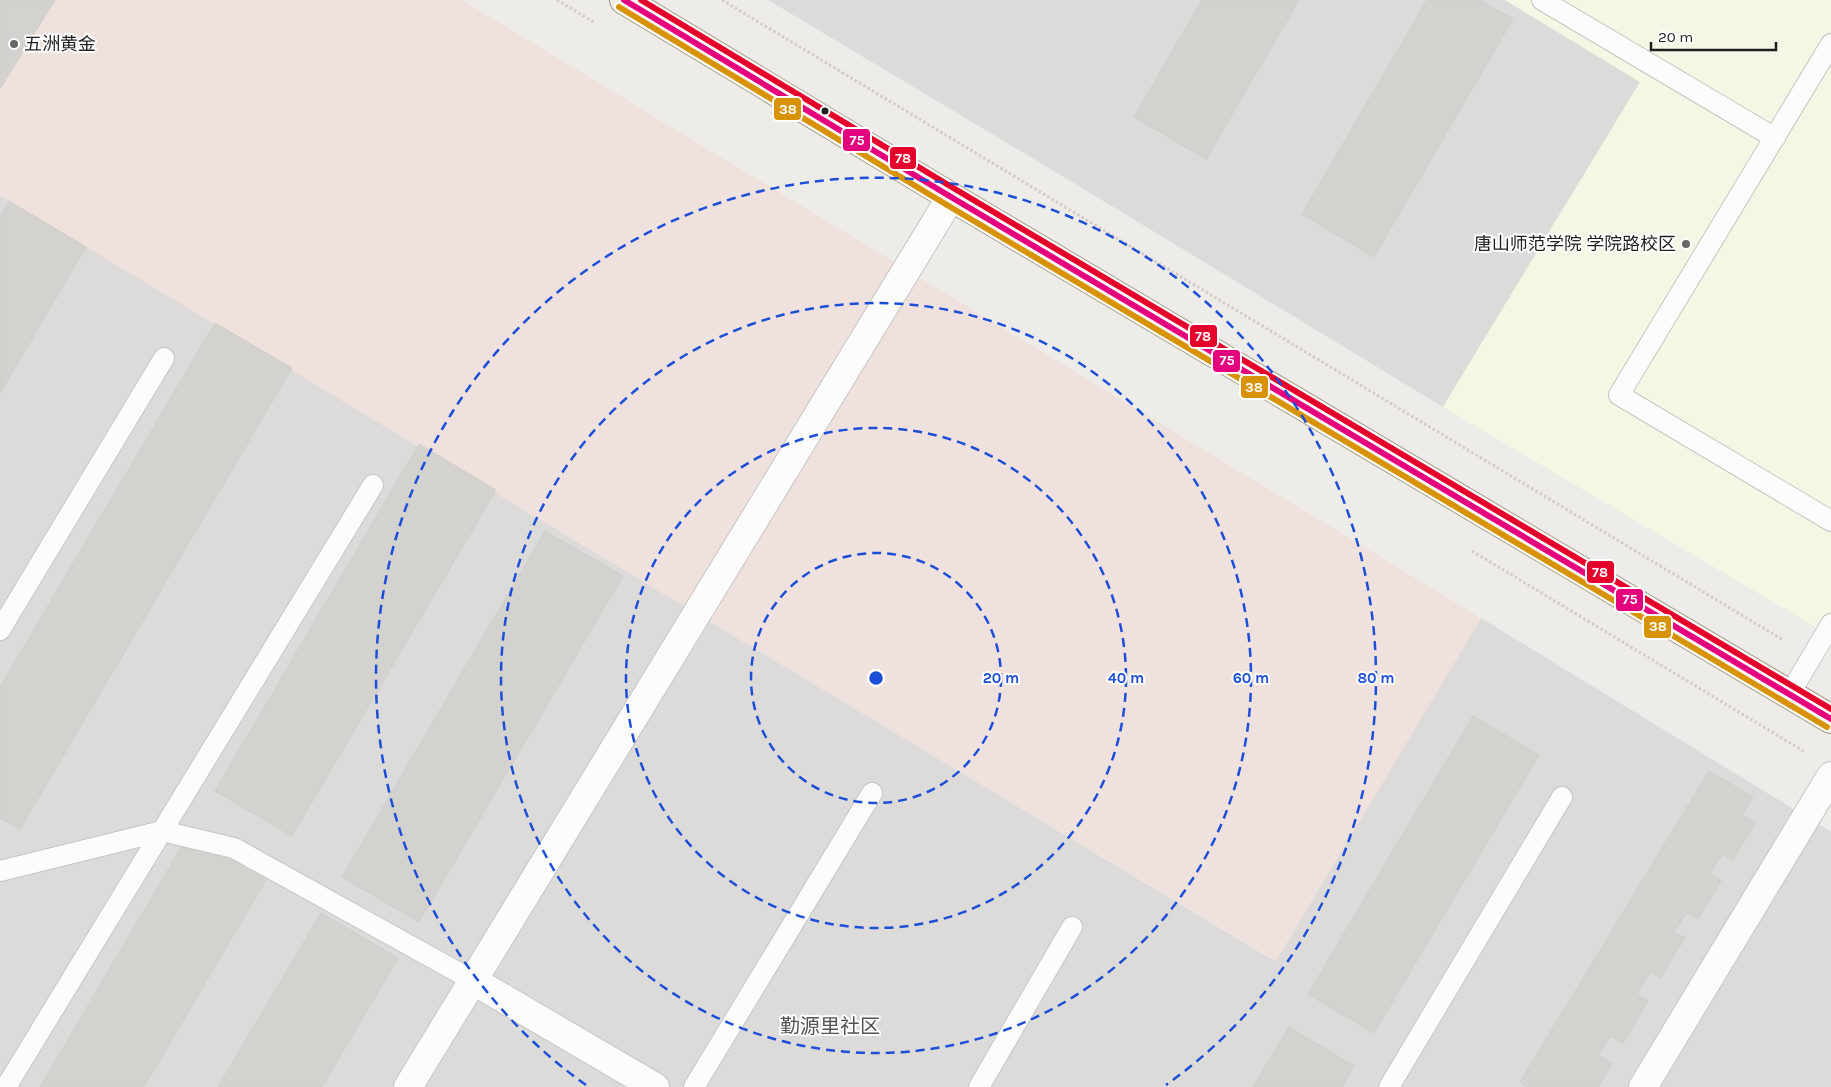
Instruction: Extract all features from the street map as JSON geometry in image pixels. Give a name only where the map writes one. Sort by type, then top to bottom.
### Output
[{"type":"main road","points":[[624,0],[951,197],[1831,719]]},
{"type":"street","points":[[408,1087],[951,197]]},
{"type":"street","points":[[1643,1087],[1831,776]]},
{"type":"street","points":[[472,980],[655,1087]]},
{"type":"lane","points":[[1542,0],[1775,138]]},
{"type":"lane","points":[[1831,44],[1619,395],[1831,521]]},
{"type":"lane","points":[[0,630],[164,358]]},
{"type":"lane","points":[[6,1087],[373,485]]},
{"type":"lane","points":[[1789,695],[1831,624]]},
{"type":"lane","points":[[694,1087],[872,793]]},
{"type":"lane","points":[[1389,1087],[1562,797]]},
{"type":"lane","points":[[0,871],[162,831],[234,848],[472,980]]},
{"type":"lane","points":[[979,1087],[1072,927]]},
{"type":"path","points":[[722,0],[1811,657]]},
{"type":"shaded area","points":[[0,0],[462,0],[1481,618],[1276,961],[0,195]]},
{"type":"shaded area","points":[[768,0],[1505,0],[1640,82],[1443,407]]},
{"type":"shaded area","name":"唐山师范学院 学院路校区","points":[[1505,0],[1831,0],[1831,636],[1443,407],[1640,82]]},
{"type":"shaded area","points":[[0,195],[1275,961],[1481,618],[1831,832],[1831,1087],[0,1087]]},
{"type":"building","name":"五洲黄金","points":[[0,0],[55,0],[0,89]]},
{"type":"building","points":[[1202,0],[1299,0],[1206,159],[1134,117]]},
{"type":"building","points":[[1427,0],[1479,0],[1513,19],[1374,257],[1302,214]]},
{"type":"building","points":[[9,201],[86,247],[0,393],[0,217]]},
{"type":"building","points":[[215,323],[292,368],[20,829],[0,818],[0,687]]},
{"type":"building","points":[[419,444],[496,490],[292,836],[215,791]]},
{"type":"building","points":[[545,531],[623,576],[419,922],[342,877]]},
{"type":"building","points":[[1473,716],[1539,755],[1374,1033],[1308,994]]},
{"type":"building","points":[[1709,771],[1753,797],[1742,815],[1755,823],[1733,860],[1722,854],[1710,874],[1721,881],[1698,919],[1687,912],[1674,932],[1685,938],[1660,978],[1650,972],[1637,994],[1648,1001],[1623,1043],[1610,1036],[1598,1055],[1612,1064],[1598,1087],[1528,1087],[1520,1082]]},
{"type":"building","points":[[189,834],[266,880],[144,1087],[40,1087]]},
{"type":"building","points":[[321,913],[398,958],[322,1087],[218,1087]]},
{"type":"building","points":[[1289,1027],[1354,1066],[1342,1087],[1253,1087]]},
{"type":"transit line","name":"75","points":[[624,0],[951,197],[1831,719]]},
{"type":"transit line","name":"78","points":[[641,0],[955,189],[1831,709]]},
{"type":"transit line","name":"38","points":[[619,7],[947,205],[1827,727]]},
{"type":"place","name":"五洲黄金","points":[[14,44]]},
{"type":"place","name":"唐山师范学院 学院路校区","points":[[1686,244]]},
{"type":"district","name":"勤源里社区","points":[[830,1026]]}]
